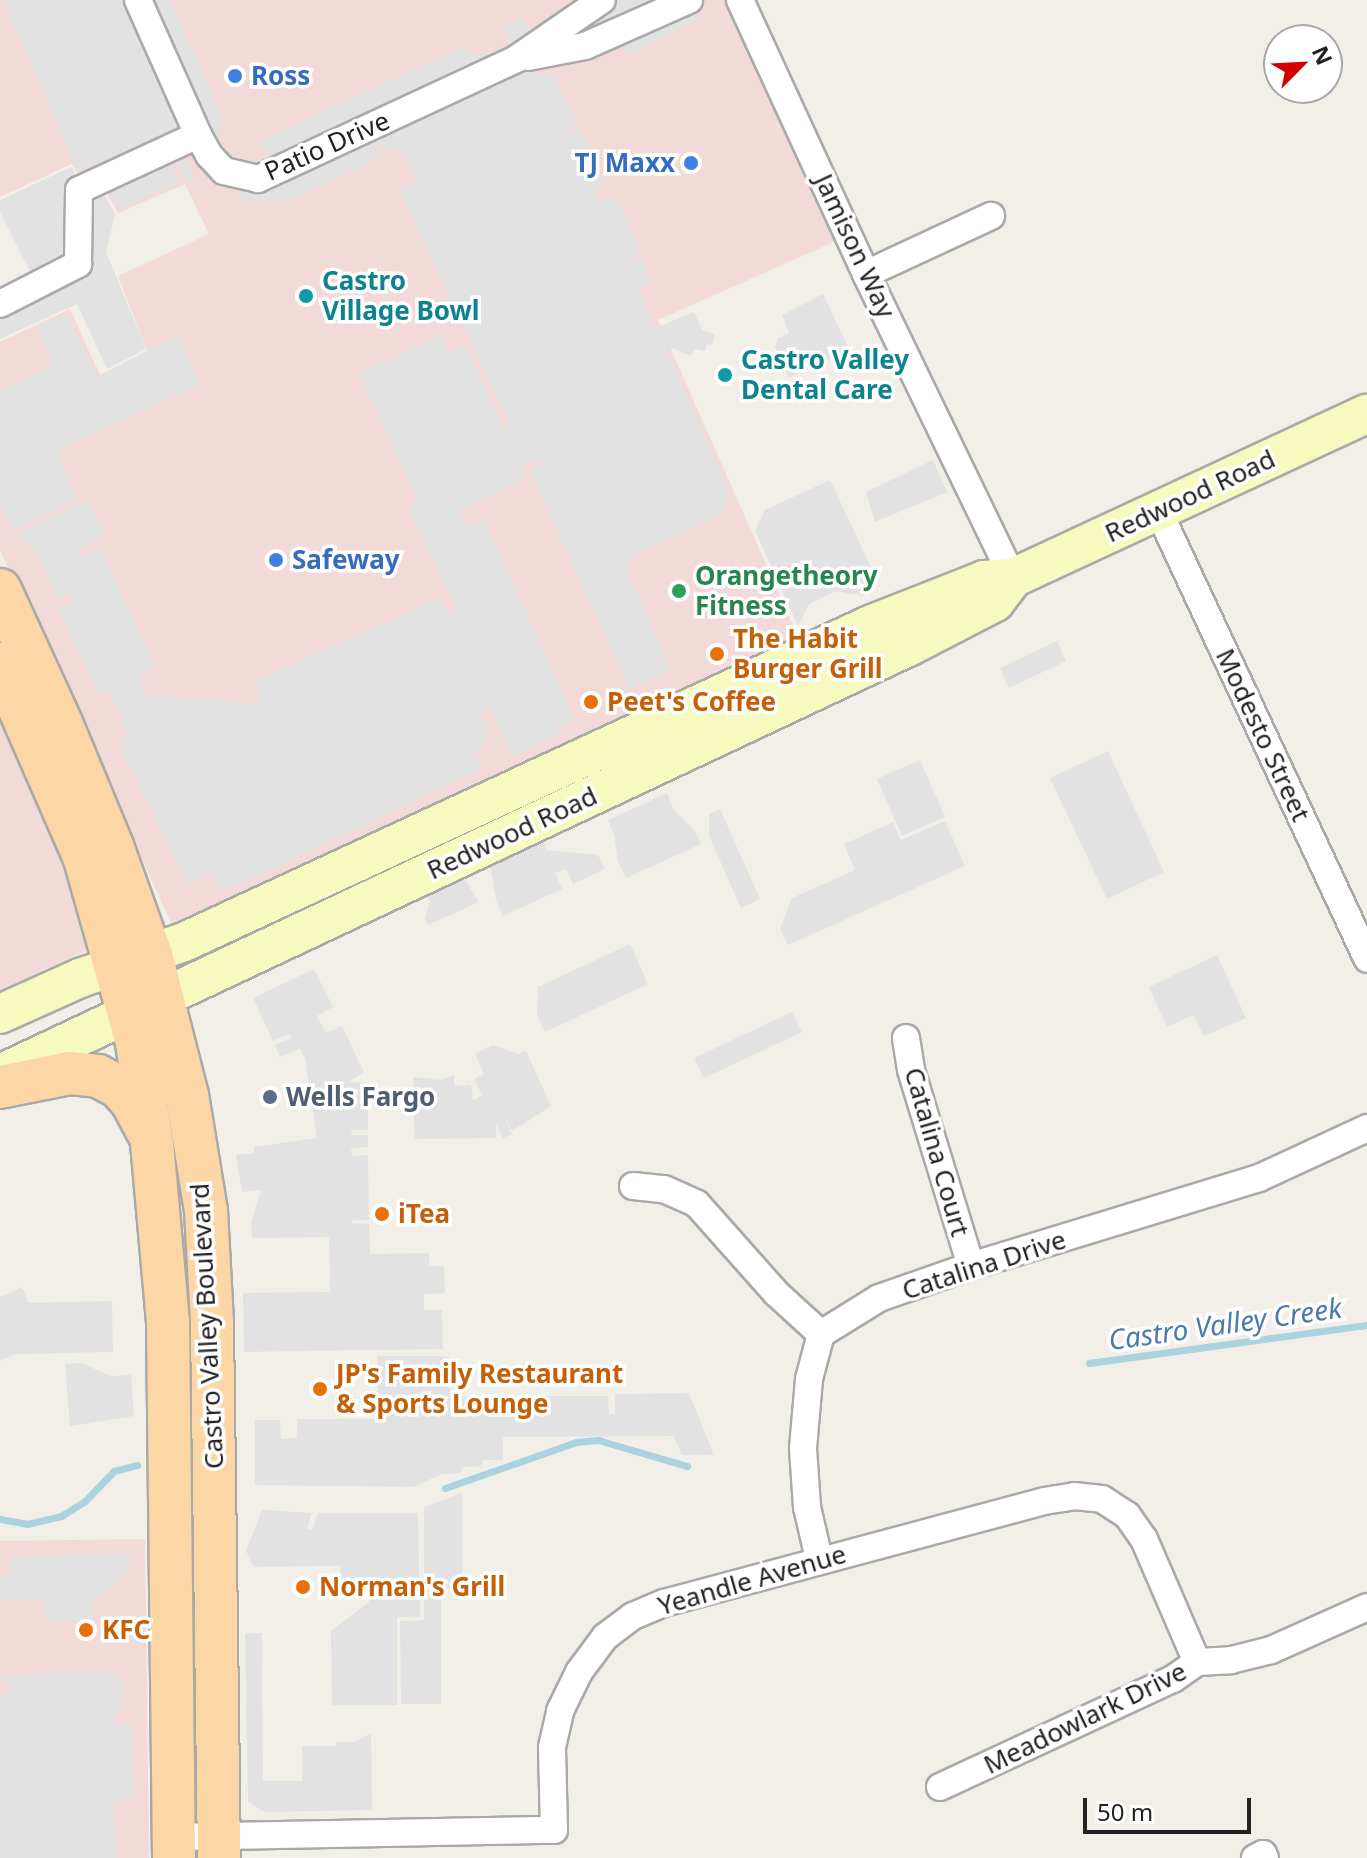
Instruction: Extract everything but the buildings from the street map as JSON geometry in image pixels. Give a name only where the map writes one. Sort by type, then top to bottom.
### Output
[{"type":"main road","name":"Redwood Road","points":[[0,1014],[134,960],[888,616],[984,580],[1013,578],[1367,414]]},
{"type":"main road","name":"Redwood Road","points":[[0,1074],[145,1003],[908,647],[995,602],[1013,578]]},
{"type":"main road","name":"Castro Valley Boulevard","points":[[0,590],[90,790],[145,1003],[187,1095],[206,1211],[214,1456],[219,1847]]},
{"type":"main road","name":"Castro Valley Boulevard","points":[[0,664],[80,847],[134,960]]},
{"type":"main road","name":"Castro Valley Boulevard","points":[[145,1003],[137,1043],[164,1249],[169,1361],[174,1847]]},
{"type":"main road","points":[[0,1087],[70,1073],[98,1076],[119,1087],[132,1102],[152,1143]]},
{"type":"main road","points":[[169,1361],[179,1362],[185,1370],[197,1442],[214,1456]]},
{"type":"main road","points":[[169,1430],[189,1483],[187,1516],[193,1528],[214,1538]]},
{"type":"street","name":"Patio Drive","points":[[138,0],[209,155],[224,171],[258,179],[516,59],[602,0]]},
{"type":"street","name":"Patio Drive","points":[[516,59],[585,46],[689,0]]},
{"type":"street","name":"Jamison Way","points":[[740,0],[866,274],[1013,578]]},
{"type":"street","points":[[0,304],[78,264],[79,190],[198,135]]},
{"type":"street","points":[[866,274],[991,216]]},
{"type":"street","name":"Modesto Street","points":[[1159,512],[1367,959]]},
{"type":"street","name":"Catalina Court","points":[[906,1038],[911,1070],[971,1266]]},
{"type":"street","name":"Catalina Drive","points":[[821,1334],[879,1298],[971,1266],[1259,1178],[1367,1128]]},
{"type":"street","points":[[633,1186],[664,1189],[697,1204],[776,1293],[821,1334],[809,1379],[803,1448],[807,1507],[819,1559]]},
{"type":"street","name":"Yeandle Avenue","points":[[174,1847],[554,1830],[552,1747],[560,1711],[579,1672],[605,1637],[633,1616],[664,1603],[819,1559],[1044,1501],[1074,1496],[1102,1499],[1127,1515],[1144,1539],[1197,1662]]},
{"type":"street","name":"Meadowlark Drive","points":[[940,1787],[1173,1679],[1197,1662],[1231,1660],[1271,1650],[1367,1607]]},
{"type":"street","points":[[1255,1858],[1263,1854],[1265,1858]]},
{"type":"shaded area","points":[[0,0],[727,0],[836,241],[658,320],[799,639],[172,925],[0,550],[0,342],[70,309],[100,375],[147,351],[118,276],[209,234],[185,184],[118,213],[93,169],[79,175],[72,164],[0,197]]},
{"type":"shaded area","points":[[3,0],[170,0],[223,117],[216,136],[186,158],[196,181],[187,182],[177,161],[172,165],[180,182],[119,210],[94,165],[78,171]]},
{"type":"shaded area","points":[[573,0],[692,0],[700,19],[633,53],[602,41],[580,50],[561,22]]},
{"type":"shaded area","points":[[522,16],[546,61],[539,67],[539,74],[543,77],[552,73],[575,117],[576,125],[566,133],[579,130],[590,146],[577,153],[584,170],[597,166],[605,183],[594,189],[599,200],[610,196],[613,202],[618,200],[641,251],[627,261],[642,258],[652,282],[639,290],[655,328],[694,312],[702,330],[715,334],[712,345],[707,344],[705,351],[695,349],[690,356],[672,348],[667,351],[729,489],[725,507],[713,519],[634,555],[626,567],[671,670],[629,689],[530,470],[545,463],[520,462],[526,478],[459,510],[468,528],[484,520],[575,719],[558,727],[560,733],[512,756],[489,706],[481,714],[489,732],[476,754],[482,768],[235,886],[221,891],[213,873],[188,884],[119,745],[128,733],[108,689],[98,693],[59,609],[72,603],[68,594],[58,598],[36,552],[15,535],[88,501],[104,536],[81,547],[80,553],[85,556],[101,549],[155,666],[141,673],[144,694],[252,704],[262,699],[254,682],[441,597],[448,613],[454,610],[455,604],[410,511],[416,495],[359,374],[441,335],[449,351],[465,344],[505,430],[511,427],[399,190],[416,181],[403,153],[376,144],[375,149],[388,154],[291,200],[240,201],[254,161],[269,159],[273,154],[257,142],[464,47],[476,55],[482,52],[486,59],[511,49],[502,27]]},
{"type":"shaded area","points":[[71,167],[79,179],[92,172],[115,214],[106,252],[146,349],[107,369],[77,304],[0,339],[0,295],[33,278],[0,212],[0,200]]},
{"type":"shaded area","points":[[823,294],[849,349],[789,378],[775,347],[778,338],[789,333],[782,315]]},
{"type":"shaded area","points":[[67,315],[98,377],[178,336],[201,384],[56,451],[78,500],[12,532],[0,503],[0,391],[53,365],[37,326]]},
{"type":"shaded area","points":[[933,460],[947,492],[875,522],[866,492]]},
{"type":"shaded area","points":[[830,480],[874,573],[864,596],[836,591],[809,604],[798,626],[755,531],[765,510]]},
{"type":"shaded area","points":[[1057,641],[1066,661],[1009,688],[1000,668]]},
{"type":"shaded area","points":[[0,721],[97,946],[0,990]]},
{"type":"shaded area","points":[[1108,751],[1164,872],[1107,899],[1050,778]]},
{"type":"shaded area","points":[[920,760],[945,817],[902,836],[877,779]]},
{"type":"shaded area","points":[[667,793],[674,810],[694,830],[701,844],[626,878],[618,861],[608,820]]},
{"type":"shaded area","points":[[720,809],[760,899],[741,908],[709,836],[709,814]]},
{"type":"shaded area","points":[[945,821],[965,866],[788,945],[780,929],[792,898],[855,870],[844,844],[893,822],[901,840]]},
{"type":"shaded area","points":[[543,841],[547,850],[598,855],[605,869],[573,884],[566,869],[555,873],[562,889],[503,916],[497,903],[490,866]]},
{"type":"shaded area","points":[[463,877],[479,902],[428,925],[425,919],[430,902],[427,894]]},
{"type":"shaded area","points":[[630,944],[648,984],[545,1032],[537,1015],[538,987]]},
{"type":"shaded area","points":[[1217,955],[1246,1018],[1204,1036],[1193,1015],[1167,1027],[1149,987]]},
{"type":"shaded area","points":[[314,969],[333,1007],[317,1016],[326,1033],[342,1026],[364,1072],[349,1082],[368,1083],[368,1130],[352,1130],[351,1135],[368,1135],[368,1147],[351,1148],[352,1156],[368,1155],[369,1220],[353,1220],[352,1223],[369,1224],[370,1254],[429,1253],[429,1266],[444,1266],[445,1293],[424,1294],[424,1310],[442,1310],[443,1349],[244,1352],[243,1293],[330,1292],[329,1237],[252,1238],[251,1223],[261,1190],[242,1192],[236,1155],[254,1153],[254,1147],[317,1138],[305,1058],[300,1048],[280,1057],[275,1045],[291,1038],[290,1034],[273,1041],[253,998]]},
{"type":"shaded area","points":[[792,1012],[802,1032],[704,1078],[694,1058]]},
{"type":"shaded area","points":[[493,1045],[518,1054],[526,1051],[551,1106],[512,1131],[503,1115],[512,1134],[503,1138],[496,1123],[496,1138],[415,1139],[413,1077],[441,1080],[454,1075],[455,1086],[471,1085],[473,1100],[482,1095],[474,1079],[484,1074],[475,1054]]},
{"type":"shaded area","points":[[22,1287],[29,1303],[112,1301],[113,1352],[15,1354],[0,1361],[0,1297]]},
{"type":"shaded area","points":[[377,1356],[449,1356],[450,1397],[520,1396],[521,1415],[527,1414],[527,1396],[608,1396],[609,1414],[615,1414],[615,1394],[689,1393],[714,1455],[682,1455],[673,1436],[503,1437],[503,1460],[483,1460],[483,1466],[462,1467],[461,1473],[442,1474],[413,1487],[255,1485],[255,1420],[280,1420],[281,1439],[297,1438],[297,1419],[378,1419]]},
{"type":"shaded area","points":[[81,1363],[111,1376],[131,1375],[134,1416],[70,1426],[65,1364]]},
{"type":"shaded area","points":[[462,1493],[462,1588],[441,1588],[441,1704],[401,1704],[400,1621],[424,1620],[424,1507]]},
{"type":"shaded area","points":[[262,1510],[312,1513],[307,1529],[312,1529],[318,1513],[418,1513],[420,1617],[397,1617],[397,1705],[332,1705],[331,1631],[369,1602],[369,1582],[340,1582],[340,1566],[254,1567],[246,1551]]},
{"type":"shaded area","points":[[145,1539],[149,1858],[0,1858],[0,1541]]},
{"type":"shaded area","points":[[129,1554],[130,1571],[93,1602],[92,1620],[45,1621],[45,1600],[0,1601],[0,1577],[10,1577],[13,1556]]},
{"type":"shaded area","points":[[245,1633],[262,1633],[263,1781],[302,1781],[302,1746],[336,1746],[336,1742],[354,1742],[371,1733],[372,1810],[265,1812],[248,1802]]},
{"type":"shaded area","points":[[110,1671],[124,1688],[114,1723],[132,1724],[133,1797],[113,1800],[116,1858],[0,1858],[0,1694],[12,1693],[0,1674]]},
{"type":"waterway","name":"Castro Valley Creek","points":[[1089,1363],[1367,1325]]},
{"type":"waterway","name":"Castro Valley Creek","points":[[445,1488],[576,1442],[598,1440],[687,1466]]},
{"type":"waterway","name":"Castro Valley Creek","points":[[0,1519],[27,1524],[61,1516],[85,1501],[114,1471],[137,1465]]},
{"type":"place","name":"Ross","points":[[235,76]]},
{"type":"place","name":"TJ Maxx","points":[[691,163]]},
{"type":"place","name":"Castro Village Bowl","points":[[306,296]]},
{"type":"place","name":"Castro Valley Dental Care","points":[[725,375]]},
{"type":"place","name":"Safeway","points":[[276,560]]},
{"type":"place","name":"Orangetheory Fitness","points":[[679,591]]},
{"type":"place","name":"The Habit Burger Grill","points":[[717,654]]},
{"type":"place","name":"Peet's Coffee","points":[[591,702]]},
{"type":"place","name":"Wells Fargo","points":[[270,1097]]},
{"type":"place","name":"iTea","points":[[382,1214]]},
{"type":"place","name":"JP's Family Restaurant & Sports Lounge","points":[[320,1389]]},
{"type":"place","name":"Norman's Grill","points":[[303,1587]]},
{"type":"place","name":"KFC","points":[[86,1630]]}]
